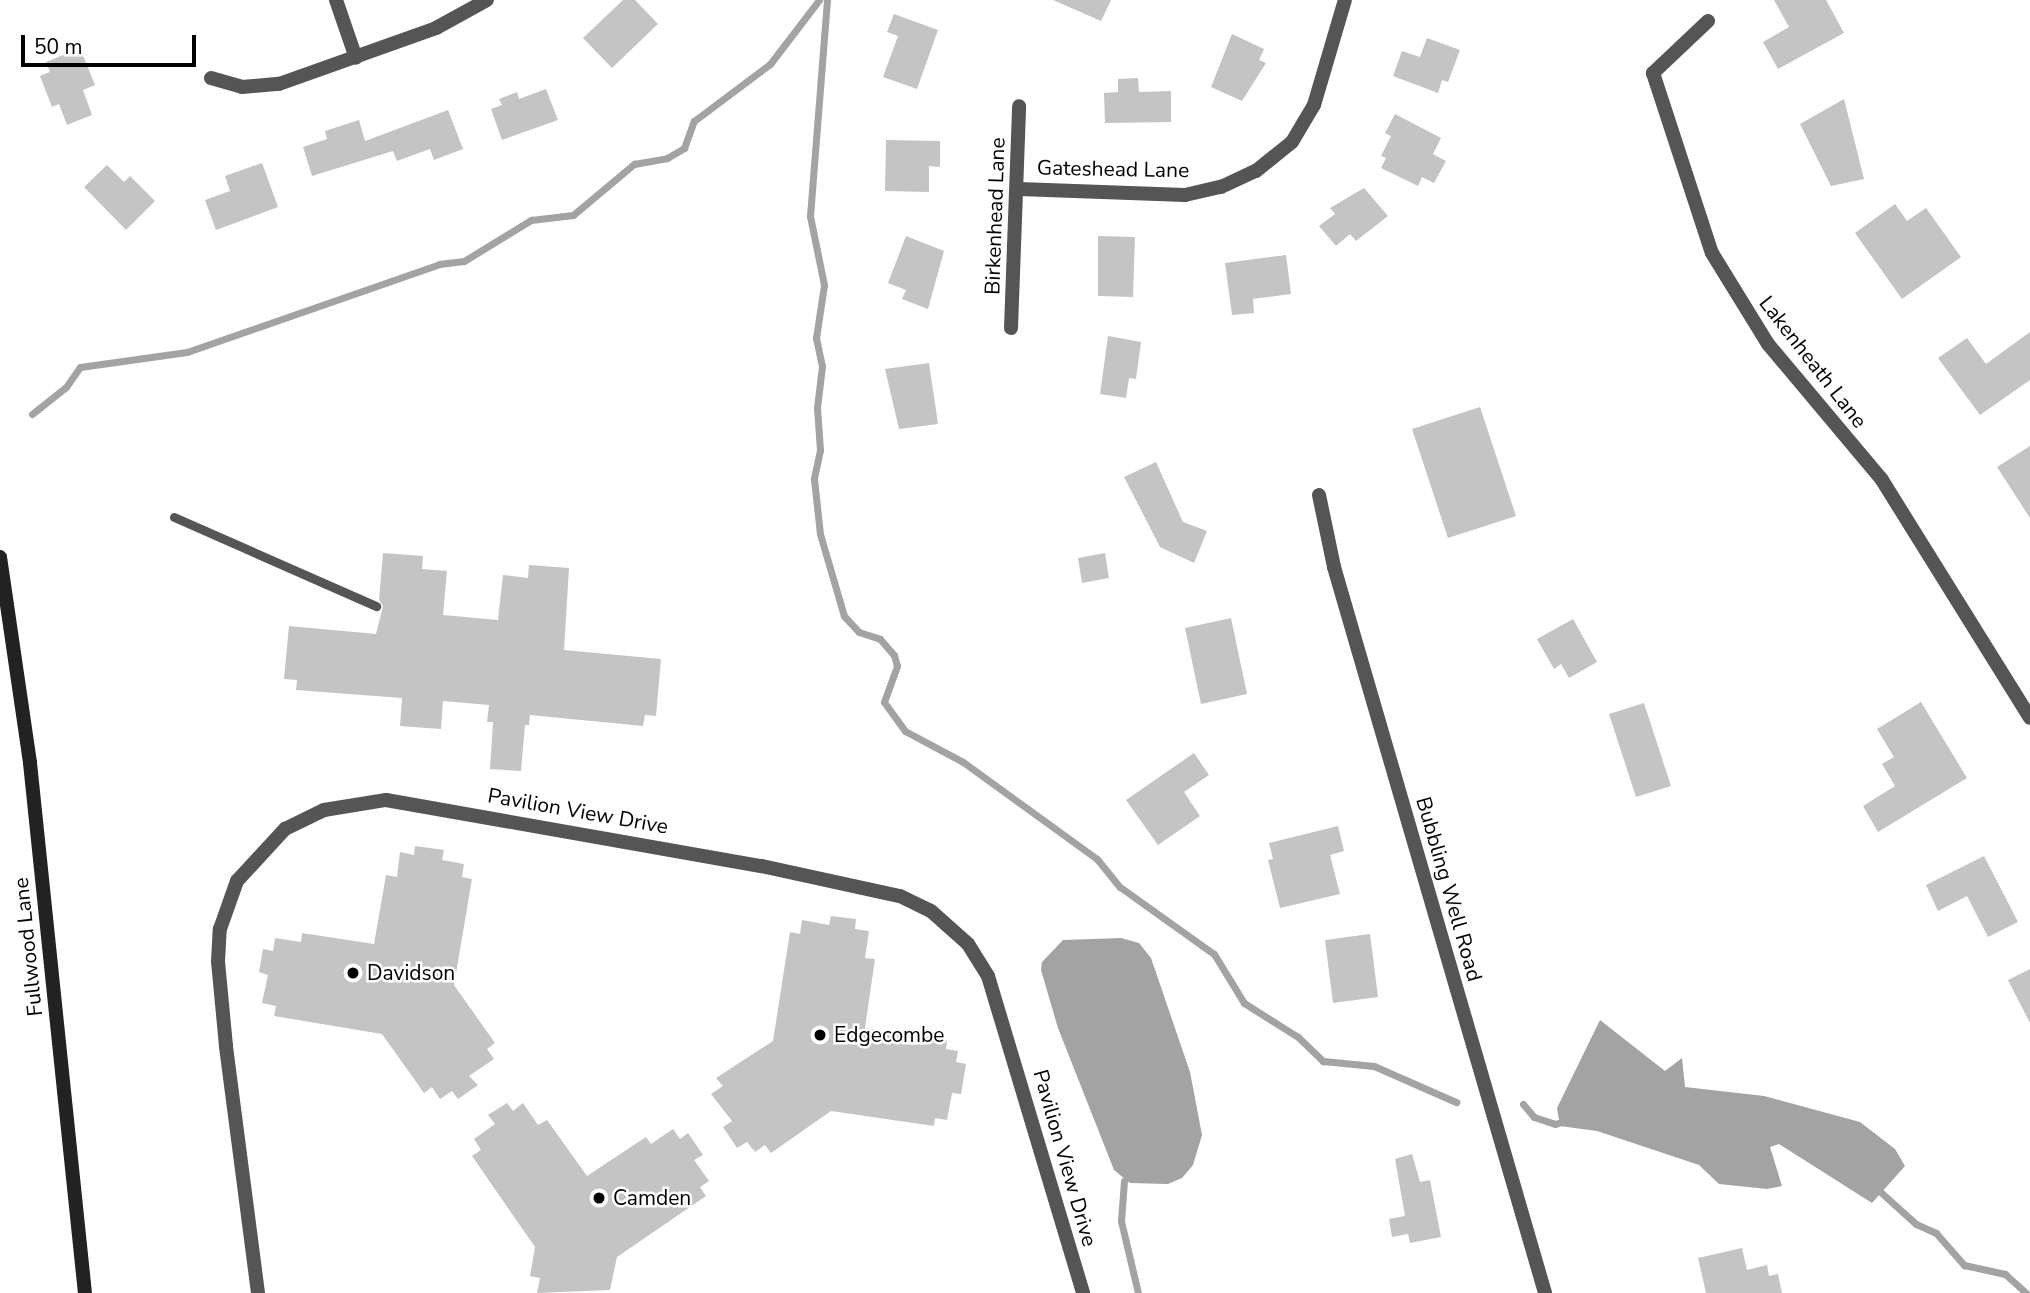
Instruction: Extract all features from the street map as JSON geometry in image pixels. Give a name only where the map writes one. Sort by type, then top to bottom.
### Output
[{"type":"street","points":[[336,0],[356,58]]},
{"type":"street","points":[[211,78],[242,87],[263,87],[356,58],[436,28],[486,0]]},
{"type":"street","name":"Gateshead Lane","points":[[1019,189],[1185,195],[1221,187],[1256,171],[1292,142],[1314,105],[1345,0]]},
{"type":"street","name":"Lakenheath Lane","points":[[1708,21],[1653,73],[1712,253],[1768,345],[1882,480],[2030,718]]},
{"type":"street","name":"Birkenhead Lane","points":[[1012,328],[1019,189],[1019,106]]},
{"type":"street","name":"Bubbling Well Road","points":[[1320,495],[1334,567],[1545,1293]]},
{"type":"street","name":"Fullwood Lane","points":[[0,557],[30,763],[85,1293]]},
{"type":"street","name":"Pavilion View Drive","points":[[258,1293],[226,1046],[218,962],[220,929],[237,881],[285,829],[324,810],[386,800],[800,873],[900,896],[931,911],[968,944],[988,976],[1083,1293]]},
{"type":"lane","points":[[174,517],[376,606]]},
{"type":"shaded area","points":[[1121,938],[1139,943],[1151,958],[1190,1072],[1202,1135],[1193,1165],[1182,1178],[1168,1184],[1130,1183],[1114,1170],[1058,1028],[1041,970],[1042,962],[1063,940]]},
{"type":"shaded area","points":[[1600,1020],[1665,1071],[1682,1058],[1685,1087],[1764,1096],[1860,1122],[1895,1149],[1905,1166],[1872,1203],[1779,1144],[1770,1147],[1782,1186],[1767,1189],[1719,1184],[1699,1165],[1597,1131],[1560,1126],[1557,1108]]},
{"type":"building","points":[[623,0],[635,0],[658,24],[612,68],[583,38]]},
{"type":"building","points":[[1053,0],[1111,0],[1101,21]]},
{"type":"building","points":[[1774,0],[1826,0],[1844,33],[1778,69],[1763,42],[1789,27]]},
{"type":"building","points":[[894,14],[938,30],[917,89],[883,77],[898,36],[887,32]]},
{"type":"building","points":[[1232,34],[1264,49],[1259,60],[1266,63],[1242,101],[1211,87]]},
{"type":"building","points":[[1427,38],[1460,50],[1448,82],[1442,80],[1438,93],[1393,76],[1402,51],[1420,57]]},
{"type":"building","points":[[80,48],[95,85],[83,90],[92,115],[67,125],[59,104],[52,107],[40,76],[50,72],[46,62]]},
{"type":"building","points":[[1138,78],[1139,92],[1171,91],[1171,122],[1105,123],[1104,93],[1118,92],[1118,79]]},
{"type":"building","points":[[546,89],[558,120],[502,140],[491,109],[502,105],[499,99],[517,92],[519,99]]},
{"type":"building","points":[[1844,99],[1864,179],[1831,186],[1800,124]]},
{"type":"building","points":[[448,110],[463,149],[434,160],[430,149],[397,161],[393,151],[312,176],[303,147],[327,139],[325,131],[359,120],[365,141]]},
{"type":"building","points":[[1395,114],[1441,138],[1433,154],[1446,161],[1434,183],[1422,177],[1418,186],[1381,168],[1386,158],[1381,156],[1391,136],[1385,133]]},
{"type":"building","points":[[886,140],[940,141],[940,167],[929,166],[929,192],[885,191]]},
{"type":"building","points":[[262,163],[278,207],[216,230],[205,200],[230,191],[225,176]]},
{"type":"building","points":[[107,165],[124,182],[130,176],[155,201],[126,230],[84,187]]},
{"type":"building","points":[[1364,188],[1388,216],[1356,241],[1350,234],[1336,246],[1319,226],[1335,214],[1330,208]]},
{"type":"building","points":[[1895,204],[1907,221],[1926,208],[1961,257],[1902,299],[1855,233]]},
{"type":"building","points":[[906,236],[944,251],[928,309],[902,299],[906,290],[888,283]]},
{"type":"building","points":[[1098,236],[1135,237],[1133,297],[1098,296]]},
{"type":"building","points":[[1286,255],[1291,294],[1253,299],[1254,313],[1232,315],[1225,263]]},
{"type":"building","points":[[2030,332],[2030,380],[1980,415],[1938,358],[1967,338],[1986,364]]},
{"type":"building","points":[[1108,336],[1141,342],[1136,379],[1129,378],[1126,398],[1100,394]]},
{"type":"building","points":[[929,363],[938,424],[899,429],[885,369]]},
{"type":"building","points":[[1480,407],[1516,516],[1448,538],[1412,429]]},
{"type":"building","points":[[2030,446],[2030,518],[1997,467]]},
{"type":"building","points":[[1156,462],[1183,522],[1207,531],[1194,563],[1160,547],[1124,477]]},
{"type":"building","points":[[383,553],[423,556],[422,569],[447,571],[443,615],[498,620],[503,575],[528,578],[529,565],[569,568],[564,650],[661,659],[656,716],[645,715],[643,726],[530,715],[529,725],[525,725],[521,771],[490,769],[493,722],[487,722],[489,705],[443,701],[441,729],[400,726],[402,698],[296,690],[297,680],[284,679],[289,626],[376,634],[383,606],[379,600]]},
{"type":"building","points":[[1105,553],[1109,578],[1082,583],[1078,558]]},
{"type":"building","points":[[1231,618],[1247,694],[1201,704],[1185,628]]},
{"type":"building","points":[[1573,619],[1597,662],[1569,678],[1561,664],[1554,669],[1537,639]]},
{"type":"building","points":[[1921,702],[1967,778],[1878,832],[1863,806],[1895,786],[1882,764],[1894,757],[1877,729]]},
{"type":"building","points":[[1644,703],[1671,786],[1636,797],[1609,714]]},
{"type":"building","points":[[1194,753],[1209,775],[1184,792],[1200,816],[1158,845],[1126,800]]},
{"type":"building","points":[[1338,826],[1344,851],[1330,855],[1340,894],[1280,908],[1268,860],[1273,859],[1269,843]]},
{"type":"building","name":"Davidson","points":[[415,846],[444,850],[442,860],[464,864],[462,877],[472,879],[454,985],[495,1043],[487,1049],[494,1059],[469,1076],[478,1085],[458,1099],[452,1091],[440,1099],[432,1087],[424,1093],[382,1034],[274,1016],[276,1006],[262,1003],[268,975],[259,972],[263,949],[273,951],[275,938],[301,942],[302,933],[374,944],[386,875],[397,877],[400,852],[414,855]]},
{"type":"building","points":[[1984,856],[2018,922],[1988,937],[1967,896],[1938,911],[1926,885]]},
{"type":"building","name":"Edgecombe","points":[[831,916],[856,919],[855,929],[869,931],[865,958],[875,959],[865,1028],[947,1040],[946,1049],[958,1051],[956,1062],[966,1064],[961,1094],[952,1093],[947,1120],[935,1118],[934,1126],[831,1111],[771,1153],[765,1145],[755,1152],[747,1142],[737,1148],[723,1127],[732,1121],[711,1094],[723,1086],[716,1078],[773,1041],[790,932],[800,934],[802,920],[829,925]]},
{"type":"building","points":[[1370,934],[1378,997],[1333,1003],[1325,940]]},
{"type":"building","points":[[2030,969],[2030,1023],[2008,980]]},
{"type":"building","name":"Camden","points":[[507,1103],[513,1111],[523,1103],[538,1125],[547,1120],[587,1176],[646,1137],[651,1144],[673,1129],[680,1139],[688,1133],[703,1155],[694,1160],[709,1181],[700,1187],[706,1196],[617,1257],[610,1290],[537,1293],[540,1278],[530,1276],[535,1247],[472,1156],[481,1150],[474,1139],[495,1124],[488,1115]]},
{"type":"building","points":[[1412,1154],[1420,1182],[1430,1180],[1441,1237],[1410,1243],[1408,1234],[1392,1237],[1389,1219],[1405,1216],[1395,1159]]},
{"type":"building","points":[[1742,1248],[1747,1270],[1767,1265],[1769,1276],[1778,1274],[1782,1293],[1706,1293],[1698,1258]]},
{"type":"waterway","points":[[32,414],[66,387],[80,367],[187,352],[439,264],[464,261],[531,220],[573,215],[634,164],[667,158],[684,148],[694,121],[770,64],[819,0]]},
{"type":"waterway","points":[[827,0],[810,216],[824,285],[816,338],[822,366],[817,408],[820,450],[814,479],[820,534],[844,616],[859,632],[880,639],[894,655],[897,666],[884,702],[905,731],[963,762],[1097,859],[1120,887],[1214,954],[1244,1003],[1298,1037],[1323,1061],[1374,1066],[1456,1102]]},
{"type":"waterway","points":[[1523,1104],[1534,1117],[1555,1124],[1568,1120]]},
{"type":"waterway","points":[[1124,1181],[1121,1221],[1138,1293]]},
{"type":"waterway","points":[[1875,1187],[1916,1224],[1936,1233],[1964,1265],[2005,1274],[2026,1293]]},
{"type":"place","name":"Davidson","points":[[353,973]]},
{"type":"place","name":"Edgecombe","points":[[820,1035]]},
{"type":"place","name":"Camden","points":[[599,1198]]}]
